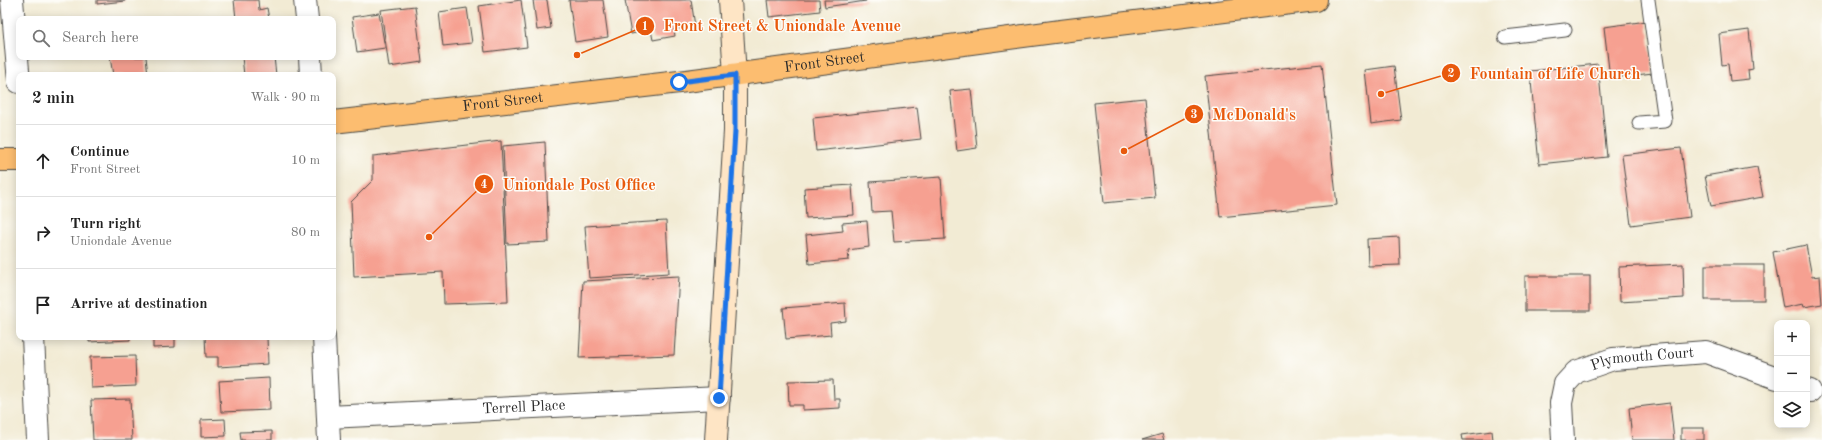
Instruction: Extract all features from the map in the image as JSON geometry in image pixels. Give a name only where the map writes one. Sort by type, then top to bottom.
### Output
[{"type":"main road","points":[[716,440],[735,131],[735,75],[730,0]]},
{"type":"main road","name":"Front Street","points":[[336,122],[735,75],[1061,31],[1316,0]]},
{"type":"main road","points":[[0,160],[16,160]]},
{"type":"street","points":[[12,0],[16,47]]},
{"type":"street","points":[[306,0],[307,16]]},
{"type":"street","points":[[17,60],[18,72]]},
{"type":"street","points":[[310,60],[311,72]]},
{"type":"street","points":[[33,340],[38,440]]},
{"type":"street","points":[[324,340],[329,440]]},
{"type":"street","name":"Plymouth Court","points":[[1563,440],[1561,403],[1565,384],[1576,372],[1613,359],[1706,352],[1774,377]]},
{"type":"street","name":"Terrell Place","points":[[328,416],[719,398]]},
{"type":"lane","points":[[1639,123],[1665,121],[1648,0]]},
{"type":"lane","points":[[1505,37],[1565,30]]},
{"type":"building","points":[[97,0],[125,0],[125,1],[97,4]]},
{"type":"building","points":[[234,0],[258,0],[259,10],[267,8],[268,16],[236,16]]},
{"type":"building","points":[[521,0],[527,47],[485,52],[479,6]]},
{"type":"building","points":[[533,0],[547,0],[551,28],[537,30]]},
{"type":"building","points":[[569,0],[603,0],[608,37],[575,42]]},
{"type":"building","points":[[625,0],[691,0],[695,26],[674,29],[675,36],[653,40],[651,30],[631,34]]},
{"type":"building","points":[[767,0],[819,0],[820,11],[769,17]]},
{"type":"building","points":[[824,0],[866,0],[866,1],[825,7]]},
{"type":"building","points":[[415,6],[422,62],[389,67],[381,10]]},
{"type":"building","points":[[467,8],[472,43],[443,46],[439,12]]},
{"type":"building","points":[[379,13],[385,48],[357,52],[352,17]]},
{"type":"building","points":[[1647,21],[1653,73],[1610,78],[1604,27]]},
{"type":"building","points":[[1749,30],[1753,69],[1748,70],[1749,79],[1730,81],[1728,64],[1722,65],[1719,34]]},
{"type":"building","points":[[110,60],[146,60],[148,72],[112,72]]},
{"type":"building","points":[[242,60],[274,60],[276,72],[244,72]]},
{"type":"building","points":[[1322,64],[1337,205],[1220,217],[1205,76]]},
{"type":"building","points":[[1598,64],[1607,157],[1539,164],[1530,71]]},
{"type":"building","points":[[1394,66],[1401,120],[1371,124],[1365,70]]},
{"type":"building","points":[[971,89],[977,148],[957,151],[950,91]]},
{"type":"building","points":[[1145,98],[1155,198],[1104,203],[1094,103]]},
{"type":"building","points":[[917,107],[921,139],[816,151],[813,118]]},
{"type":"building","points":[[501,141],[508,302],[444,304],[443,272],[354,277],[351,202],[373,180],[373,156]]},
{"type":"building","points":[[545,142],[549,242],[507,244],[503,146]]},
{"type":"building","points":[[1681,148],[1690,217],[1631,225],[1622,155]]},
{"type":"building","points":[[1757,167],[1763,197],[1711,206],[1705,176]]},
{"type":"building","points":[[941,177],[945,239],[894,242],[891,211],[872,212],[870,182]]},
{"type":"building","points":[[852,185],[854,215],[806,218],[804,188]]},
{"type":"building","points":[[666,221],[669,273],[589,278],[585,226]]},
{"type":"building","points":[[867,221],[869,247],[848,250],[849,260],[809,264],[806,235],[843,231],[842,223]]},
{"type":"building","points":[[1399,237],[1400,265],[1368,266],[1367,239]]},
{"type":"building","points":[[1806,245],[1812,277],[1820,276],[1822,304],[1804,307],[1803,304],[1783,308],[1773,252]]},
{"type":"building","points":[[1683,264],[1684,298],[1620,302],[1619,267]]},
{"type":"building","points":[[1705,265],[1764,265],[1764,300],[1705,300]]},
{"type":"building","points":[[679,276],[674,355],[579,358],[583,281]]},
{"type":"building","points":[[1525,276],[1590,276],[1590,311],[1525,311]]},
{"type":"building","points":[[845,303],[846,321],[830,323],[831,335],[786,339],[783,308]]},
{"type":"building","points":[[89,340],[130,340],[89,342]]},
{"type":"building","points":[[153,340],[175,340],[175,347],[153,348]]},
{"type":"building","points":[[205,340],[267,340],[268,364],[218,367],[218,357],[206,357]]},
{"type":"building","points":[[135,356],[136,386],[91,388],[90,357]]},
{"type":"building","points":[[269,378],[270,410],[221,412],[219,381]]},
{"type":"building","points":[[833,380],[834,399],[840,399],[840,408],[803,410],[803,405],[789,405],[788,381]]},
{"type":"building","points":[[130,399],[132,440],[93,440],[91,400]]},
{"type":"building","points":[[1670,403],[1674,440],[1632,440],[1629,408]]},
{"type":"building","points":[[225,419],[226,436],[201,437],[201,420]]},
{"type":"building","points":[[1681,428],[1704,428],[1704,440],[1681,440]]},
{"type":"building","points":[[272,431],[272,440],[241,440],[240,432]]},
{"type":"building","points":[[1492,431],[1493,440],[1463,440],[1462,435]]},
{"type":"building","points":[[1162,434],[1164,440],[1142,440]]},
{"type":"place","name":"Front Street & Uniondale Avenue","points":[[577,55]]},
{"type":"place","name":"Fountain of Life Church","points":[[1381,94]]},
{"type":"place","name":"McDonald's","points":[[1124,151]]},
{"type":"place","name":"Uniondale Post Office","points":[[429,237]]},
{"type":"route","points":[[679,82],[735,75],[735,131],[719,398]]}]
